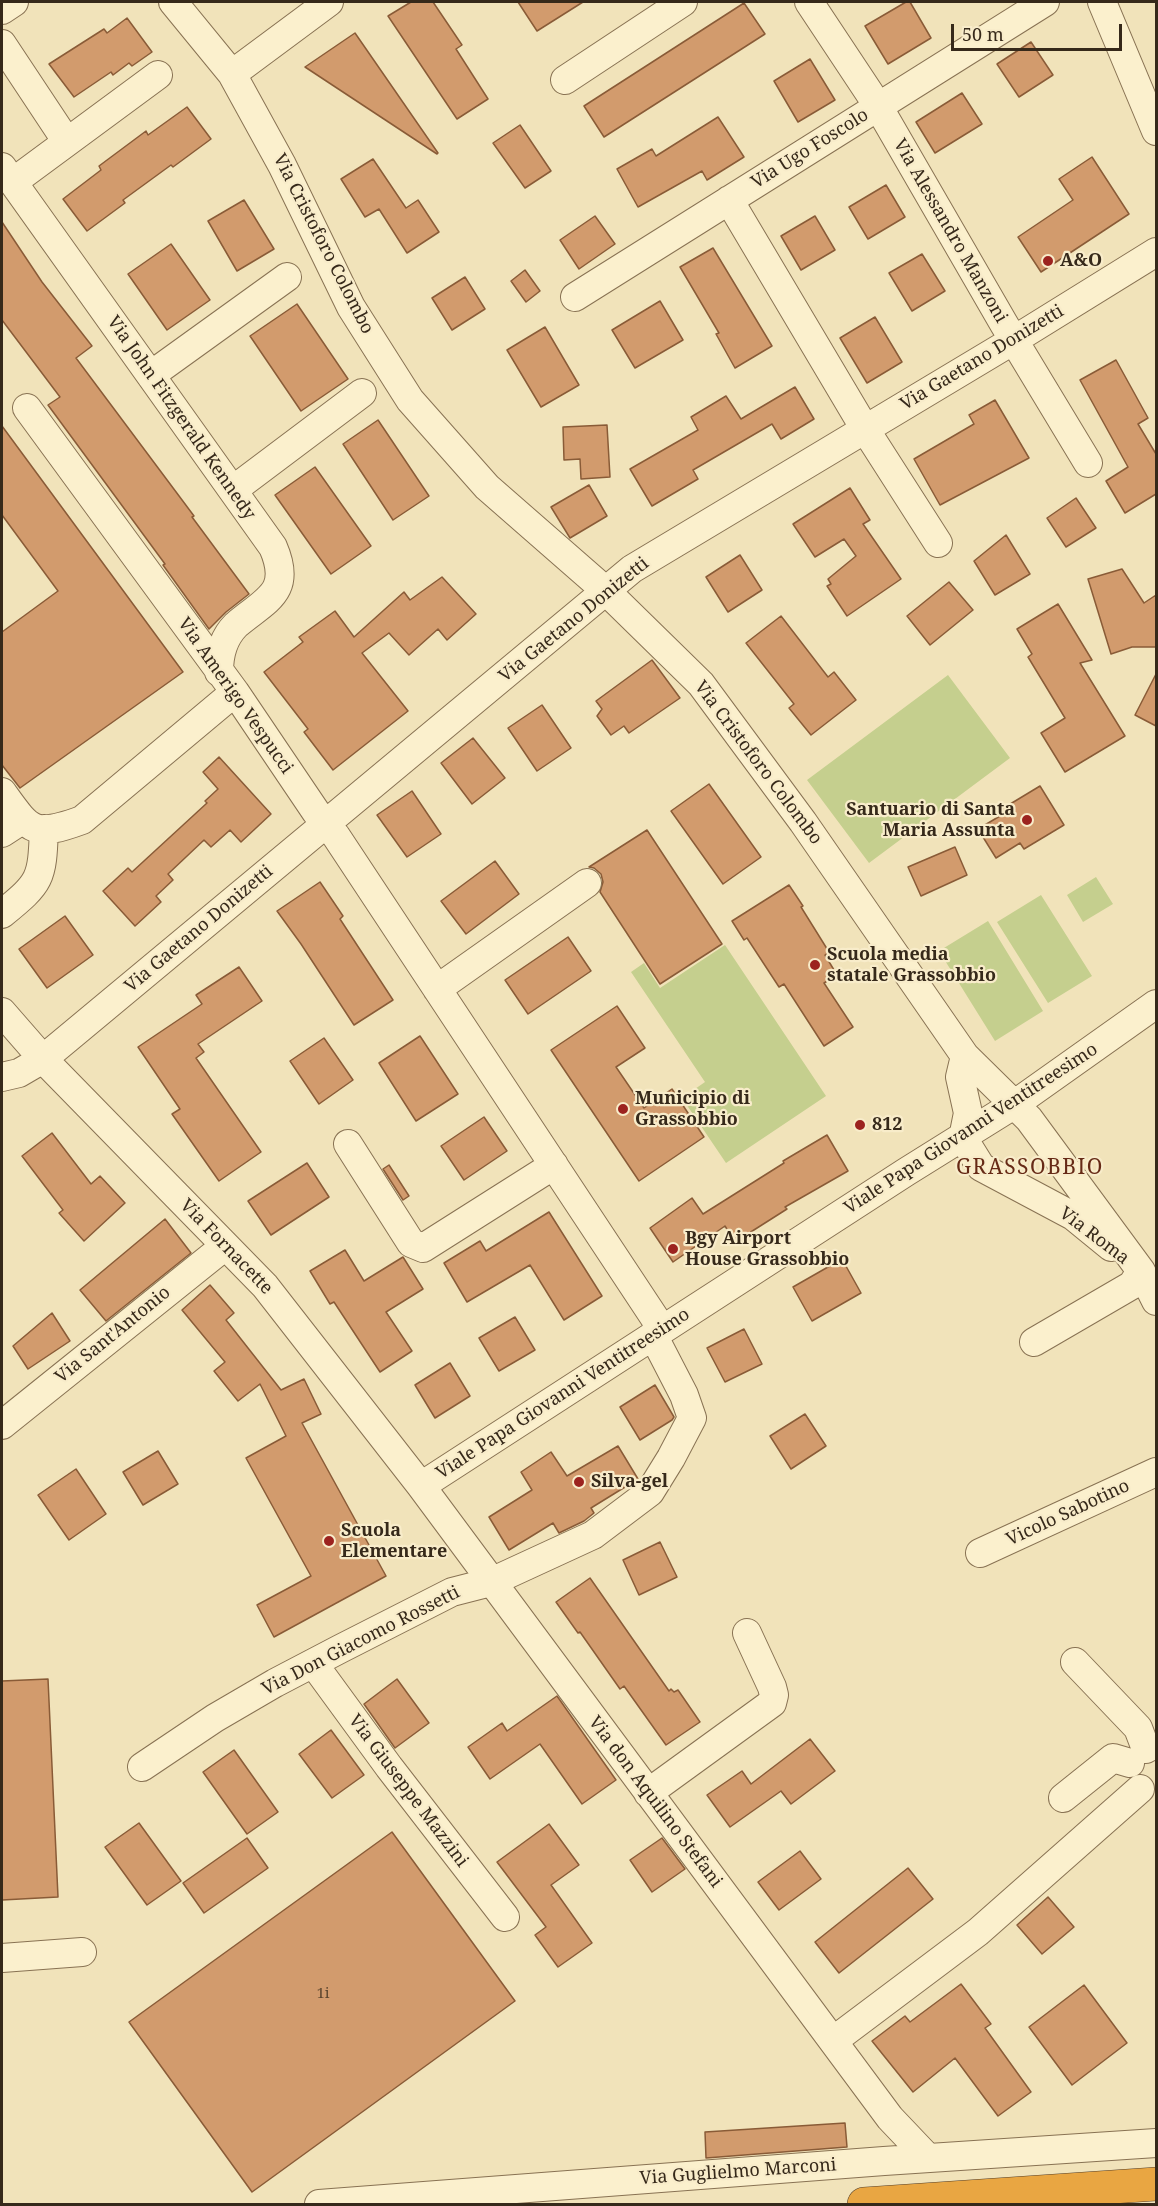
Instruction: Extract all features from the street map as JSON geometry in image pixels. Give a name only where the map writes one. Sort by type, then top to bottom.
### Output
[{"type":"highway","points":[[864,2205],[1156,2184]]},
{"type":"street","points":[[2,10],[14,2]]},
{"type":"street","name":"Via Cristoforo Colombo","points":[[173,2],[232,74],[282,165],[351,307],[410,400],[487,488],[606,591],[701,684],[803,822],[964,1056],[1016,1104]]},
{"type":"street","points":[[232,74],[329,2]]},
{"type":"street","points":[[565,80],[683,2]]},
{"type":"street","name":"Via Alessandro Manzoni","points":[[809,2],[878,106],[1088,463]]},
{"type":"street","name":"Via Ugo Foscolo","points":[[575,297],[1045,2]]},
{"type":"street","points":[[1102,2],[1156,132]]},
{"type":"street","points":[[2,44],[67,142]]},
{"type":"street","points":[[7,175],[67,142],[158,75]]},
{"type":"street","name":"Via John Fitzgerald Kennedy","points":[[7,175],[273,547],[279,561],[279,581],[270,599],[235,627],[223,644],[219,658],[227,682]]},
{"type":"street","points":[[729,200],[865,429],[938,543]]},
{"type":"street","name":"Via Gaetano Donizetti","points":[[43,1059],[632,569],[1156,252]]},
{"type":"street","points":[[151,375],[287,277]]},
{"type":"street","points":[[233,490],[362,393]]},
{"type":"street","name":"Via Amerigo Vespucci","points":[[27,408],[227,682],[326,824],[554,1165],[657,1332]]},
{"type":"street","points":[[23,828],[64,826],[82,820],[227,682]]},
{"type":"street","points":[[2,792],[43,864],[39,877],[30,891],[2,914]]},
{"type":"street","points":[[437,989],[587,883]]},
{"type":"street","name":"Viale Papa Giovanni Ventitreesimo","points":[[421,1486],[906,1172],[1016,1104],[1156,1004]]},
{"type":"street","name":"Via Fornacette","points":[[2,1012],[43,1059],[265,1286],[421,1486]]},
{"type":"street","points":[[963,1138],[968,1113],[960,1077],[964,1056]]},
{"type":"street","points":[[2,1077],[19,1073],[43,1059]]},
{"type":"street","name":"Via Roma","points":[[1016,1104],[1141,1272],[1156,1301]]},
{"type":"street","name":"Via Roma","points":[[963,1138],[981,1167],[1073,1216],[1141,1272]]},
{"type":"street","points":[[348,1144],[411,1243],[423,1248],[554,1165]]},
{"type":"street","name":"Via Sant'Antonio","points":[[2,1425],[225,1246]]},
{"type":"street","points":[[1034,1342],[1132,1286],[1141,1272]]},
{"type":"street","name":"Via Don Giacomo Rossetti","points":[[142,1767],[215,1718],[313,1663],[452,1592],[491,1582],[593,1535],[650,1492],[692,1418],[657,1332]]},
{"type":"street","name":"Vicolo Sabotino","points":[[980,1553],[1156,1472]]},
{"type":"street","name":"Via don Aquilino Stefani","points":[[421,1486],[890,2118],[928,2158]]},
{"type":"street","points":[[648,1793],[772,1703],[774,1695],[772,1687],[747,1633]]},
{"type":"street","points":[[1075,1662],[1138,1728],[1146,1768]]},
{"type":"street","name":"Via Giuseppe Mazzini","points":[[313,1663],[388,1767],[505,1917]]},
{"type":"street","points":[[1063,1798],[1113,1758],[1146,1768]]},
{"type":"street","points":[[833,2041],[978,1932],[1146,1768]]},
{"type":"street","points":[[2,1958],[82,1952]]},
{"type":"street","name":"Via don Aquilino Stefani","points":[[890,2118],[899,2160]]},
{"type":"street","name":"Via Guglielmo Marconi","points":[[319,2205],[899,2160],[1156,2143]]},
{"type":"green space","points":[[948,675],[1010,758],[869,863],[807,780]]},
{"type":"green space","points":[[1096,877],[1113,904],[1083,922],[1067,895]]},
{"type":"green space","points":[[1041,895],[1092,976],[1048,1003],[997,922]]},
{"type":"green space","points":[[988,921],[1043,1011],[995,1041],[939,951]]},
{"type":"green space","points":[[725,945],[826,1096],[726,1163],[682,1098],[705,1082],[631,972],[644,963],[660,988]]},
{"type":"building","points":[[411,2],[433,2],[462,45],[456,49],[488,99],[457,119],[388,16]]},
{"type":"building","points":[[518,2],[583,2],[537,31]]},
{"type":"building","points":[[906,2],[910,2],[931,38],[888,64],[865,26]]},
{"type":"building","points":[[744,3],[765,34],[604,137],[584,106]]},
{"type":"building","points":[[127,18],[152,52],[132,66],[129,63],[113,75],[111,72],[74,97],[49,64],[104,29],[107,33]]},
{"type":"building","points":[[355,33],[438,153],[437,154],[305,67]]},
{"type":"building","points":[[1031,42],[1053,75],[1019,97],[997,64]]},
{"type":"building","points":[[810,59],[835,100],[798,122],[774,81]]},
{"type":"building","points":[[962,93],[982,124],[935,153],[916,122]]},
{"type":"building","points":[[187,107],[211,139],[123,200],[125,203],[87,231],[63,199],[101,170],[99,166],[146,131],[148,135]]},
{"type":"building","points":[[718,117],[744,157],[707,180],[702,171],[638,207],[617,169],[652,149],[656,156]]},
{"type":"building","points":[[520,125],[551,171],[525,188],[493,143]]},
{"type":"building","points":[[1092,157],[1129,214],[1041,272],[1018,237],[1073,200],[1059,179]]},
{"type":"building","points":[[373,159],[406,208],[418,200],[439,232],[407,253],[379,209],[365,217],[341,179]]},
{"type":"building","points":[[886,185],[905,217],[868,239],[849,207]]},
{"type":"building","points":[[244,200],[274,249],[237,271],[208,221]]},
{"type":"building","points":[[595,216],[615,244],[579,269],[560,240]]},
{"type":"building","points":[[815,216],[835,250],[801,270],[781,236]]},
{"type":"building","points":[[2,222],[42,282],[92,346],[76,358],[249,594],[209,629],[163,565],[165,564],[48,405],[60,397],[2,320]]},
{"type":"building","points":[[171,244],[210,300],[167,330],[128,274]]},
{"type":"building","points":[[713,248],[772,346],[735,368],[716,334],[719,333],[680,267]]},
{"type":"building","points":[[922,254],[945,291],[912,311],[889,273]]},
{"type":"building","points":[[525,270],[540,291],[526,302],[511,281]]},
{"type":"building","points":[[465,277],[485,309],[452,330],[432,298]]},
{"type":"building","points":[[660,301],[683,340],[635,368],[612,330]]},
{"type":"building","points":[[297,304],[348,379],[301,411],[250,336]]},
{"type":"building","points":[[875,317],[902,362],[867,383],[840,338]]},
{"type":"building","points":[[545,327],[579,385],[541,407],[507,350]]},
{"type":"building","points":[[1116,360],[1148,418],[1138,424],[1156,454],[1156,494],[1125,513],[1106,481],[1128,467],[1080,380]]},
{"type":"building","points":[[795,387],[814,419],[781,439],[772,424],[693,470],[698,479],[652,506],[630,469],[698,430],[691,417],[726,396],[741,419]]},
{"type":"building","points":[[995,400],[1029,458],[940,505],[914,459],[974,424],[969,415]]},
{"type":"building","points":[[378,420],[429,496],[393,520],[343,444]]},
{"type":"building","points":[[607,425],[610,477],[581,479],[580,459],[564,460],[563,427]]},
{"type":"building","points":[[2,426],[183,672],[20,788],[2,765],[2,632],[58,591],[2,515]]},
{"type":"building","points":[[315,467],[371,546],[331,574],[275,495]]},
{"type":"building","points":[[589,485],[607,516],[570,538],[551,507]]},
{"type":"building","points":[[850,488],[870,520],[863,524],[901,579],[847,616],[827,586],[831,584],[828,579],[856,556],[844,539],[815,557],[793,524]]},
{"type":"building","points":[[1076,498],[1096,528],[1066,547],[1047,518]]},
{"type":"building","points":[[1006,535],[1030,574],[995,595],[974,561]]},
{"type":"building","points":[[740,555],[762,590],[728,612],[706,577]]},
{"type":"building","points":[[1122,569],[1144,603],[1156,595],[1156,647],[1132,647],[1111,654],[1088,579]]},
{"type":"building","points":[[442,577],[476,614],[447,640],[438,629],[409,655],[389,633],[362,653],[408,711],[333,770],[304,732],[308,729],[264,672],[303,642],[299,637],[335,611],[354,637],[404,592],[410,600]]},
{"type":"building","points":[[949,582],[973,610],[930,645],[907,616]]},
{"type":"building","points":[[1058,604],[1092,660],[1080,663],[1125,736],[1065,772],[1041,733],[1065,718],[1028,657],[1032,654],[1017,629]]},
{"type":"building","points":[[781,616],[828,677],[834,672],[856,700],[811,735],[789,708],[794,704],[746,643]]},
{"type":"building","points":[[652,660],[680,698],[629,733],[624,726],[611,735],[597,716],[602,709],[596,701]]},
{"type":"building","points":[[1156,674],[1156,726],[1135,715]]},
{"type":"building","points":[[542,705],[571,748],[537,771],[508,728]]},
{"type":"building","points":[[473,738],[505,778],[472,804],[441,763]]},
{"type":"building","points":[[219,757],[271,814],[241,842],[230,830],[211,847],[204,840],[168,874],[173,880],[156,896],[161,902],[135,926],[103,891],[128,868],[132,872],[207,803],[205,801],[218,789],[203,772]]},
{"type":"building","points":[[709,784],[761,857],[723,884],[671,811]]},
{"type":"building","name":"Santuario di Santa Maria Assunta","points":[[1040,786],[1064,825],[1024,849],[1020,843],[996,858],[978,829],[1000,816],[997,812]]},
{"type":"building","points":[[412,791],[441,834],[407,857],[377,815]]},
{"type":"building","points":[[647,830],[722,944],[660,984],[600,892],[603,882],[601,874],[589,867]]},
{"type":"building","points":[[955,847],[967,875],[921,896],[908,867]]},
{"type":"building","points":[[495,861],[519,894],[466,934],[441,901]]},
{"type":"building","points":[[320,882],[343,916],[340,919],[393,1000],[354,1025],[277,911]]},
{"type":"building","points":[[789,885],[829,952],[825,955],[837,975],[824,983],[853,1027],[824,1046],[784,984],[779,987],[747,938],[744,940],[732,921]]},
{"type":"building","points":[[65,916],[93,955],[47,988],[19,949]]},
{"type":"building","points":[[568,937],[591,971],[528,1014],[505,980]]},
{"type":"building","points":[[239,967],[262,1001],[198,1044],[204,1052],[196,1058],[261,1152],[219,1181],[172,1114],[180,1109],[138,1047],[202,1004],[196,995]]},
{"type":"building","points":[[617,1006],[645,1048],[616,1067],[644,1108],[672,1089],[704,1137],[639,1181],[551,1050]]},
{"type":"building","points":[[420,1036],[458,1094],[416,1121],[379,1063]]},
{"type":"building","points":[[324,1038],[353,1080],[319,1104],[290,1061]]},
{"type":"building","points":[[484,1117],[507,1151],[464,1180],[441,1146]]},
{"type":"building","points":[[52,1133],[91,1184],[100,1176],[125,1203],[84,1241],[59,1213],[63,1210],[22,1156]]},
{"type":"building","points":[[827,1135],[848,1171],[785,1207],[787,1209],[735,1242],[725,1226],[673,1262],[650,1228],[692,1198],[703,1214]]},
{"type":"building","points":[[307,1163],[329,1197],[271,1235],[248,1201]]},
{"type":"building","points":[[389,1165],[409,1196],[403,1200],[383,1169]]},
{"type":"building","points":[[549,1212],[602,1296],[564,1320],[530,1265],[467,1302],[444,1263],[480,1241],[486,1251]]},
{"type":"building","points":[[165,1219],[191,1253],[106,1321],[80,1290]]},
{"type":"building","points":[[345,1250],[364,1281],[403,1257],[423,1289],[386,1312],[412,1351],[380,1372],[334,1302],[330,1304],[310,1271]]},
{"type":"building","points":[[842,1259],[861,1293],[812,1321],[793,1287]]},
{"type":"building","name":"Scuola Elementare","points":[[210,1285],[234,1313],[226,1320],[281,1390],[304,1379],[321,1414],[302,1423],[386,1576],[274,1637],[257,1605],[311,1576],[246,1458],[286,1436],[260,1384],[238,1401],[214,1371],[225,1362],[182,1310]]},
{"type":"building","points":[[52,1313],[70,1341],[28,1369],[13,1346]]},
{"type":"building","points":[[515,1317],[535,1350],[499,1371],[479,1338]]},
{"type":"building","points":[[744,1329],[762,1364],[725,1382],[707,1348]]},
{"type":"building","points":[[450,1363],[470,1396],[435,1418],[415,1385]]},
{"type":"building","points":[[655,1385],[674,1417],[640,1440],[620,1407]]},
{"type":"building","points":[[805,1414],[826,1446],[791,1469],[770,1436]]},
{"type":"building","points":[[618,1446],[638,1479],[591,1508],[594,1513],[584,1521],[559,1533],[553,1523],[509,1550],[489,1517],[532,1490],[521,1472],[551,1452],[567,1476]]},
{"type":"building","points":[[158,1451],[178,1484],[143,1505],[123,1472]]},
{"type":"building","points":[[76,1469],[106,1514],[69,1540],[38,1495]]},
{"type":"building","points":[[660,1542],[677,1577],[639,1595],[623,1560]]},
{"type":"building","points":[[590,1578],[669,1691],[678,1690],[700,1722],[666,1745],[624,1686],[620,1689],[556,1602]]},
{"type":"building","points":[[48,1679],[58,1897],[2,1900],[2,1681]]},
{"type":"building","points":[[397,1679],[429,1723],[395,1748],[364,1704]]},
{"type":"building","points":[[557,1696],[616,1780],[582,1804],[540,1744],[490,1779],[468,1747],[502,1723],[507,1731]]},
{"type":"building","points":[[331,1730],[364,1775],[332,1798],[299,1754]]},
{"type":"building","points":[[810,1739],[835,1771],[791,1804],[781,1791],[730,1827],[707,1795],[742,1771],[751,1784]]},
{"type":"building","points":[[234,1750],[278,1812],[247,1834],[203,1772]]},
{"type":"building","points":[[139,1823],[181,1881],[147,1905],[105,1847]]},
{"type":"building","points":[[549,1824],[579,1865],[551,1885],[592,1943],[558,1967],[535,1935],[546,1927],[497,1862]]},
{"type":"building","points":[[392,1832],[515,2001],[252,2192],[129,2022]]},
{"type":"building","points":[[247,1838],[268,1868],[204,1913],[183,1883]]},
{"type":"building","points":[[662,1838],[685,1869],[652,1892],[630,1860]]},
{"type":"building","points":[[800,1851],[821,1879],[779,1910],[758,1882]]},
{"type":"building","points":[[908,1868],[933,1899],[839,1973],[815,1942]]},
{"type":"building","points":[[1048,1897],[1074,1927],[1042,1954],[1017,1925]]},
{"type":"building","points":[[961,1984],[991,2024],[985,2028],[1031,2092],[998,2116],[955,2058],[913,2092],[872,2041],[905,2016],[910,2022]]},
{"type":"building","points":[[1084,1985],[1127,2043],[1072,2085],[1029,2027]]},
{"type":"building","points":[[845,2123],[847,2147],[706,2158],[705,2132]]},
{"type":"place","name":"A&O","points":[[1048,261]]},
{"type":"place","name":"Santuario di Santa Maria Assunta","points":[[1027,820]]},
{"type":"place","name":"Scuola media statale Grassobbio","points":[[815,965]]},
{"type":"place","name":"Municipio di Grassobbio","points":[[623,1109]]},
{"type":"place","name":"812","points":[[860,1125]]},
{"type":"place","name":"Bgy Airport House Grassobbio","points":[[673,1249]]},
{"type":"place","name":"Silva-gel","points":[[579,1482]]},
{"type":"place","name":"Scuola Elementare","points":[[329,1541]]},
{"type":"district","name":"GRASSOBBIO","points":[[1030,1168]]}]
